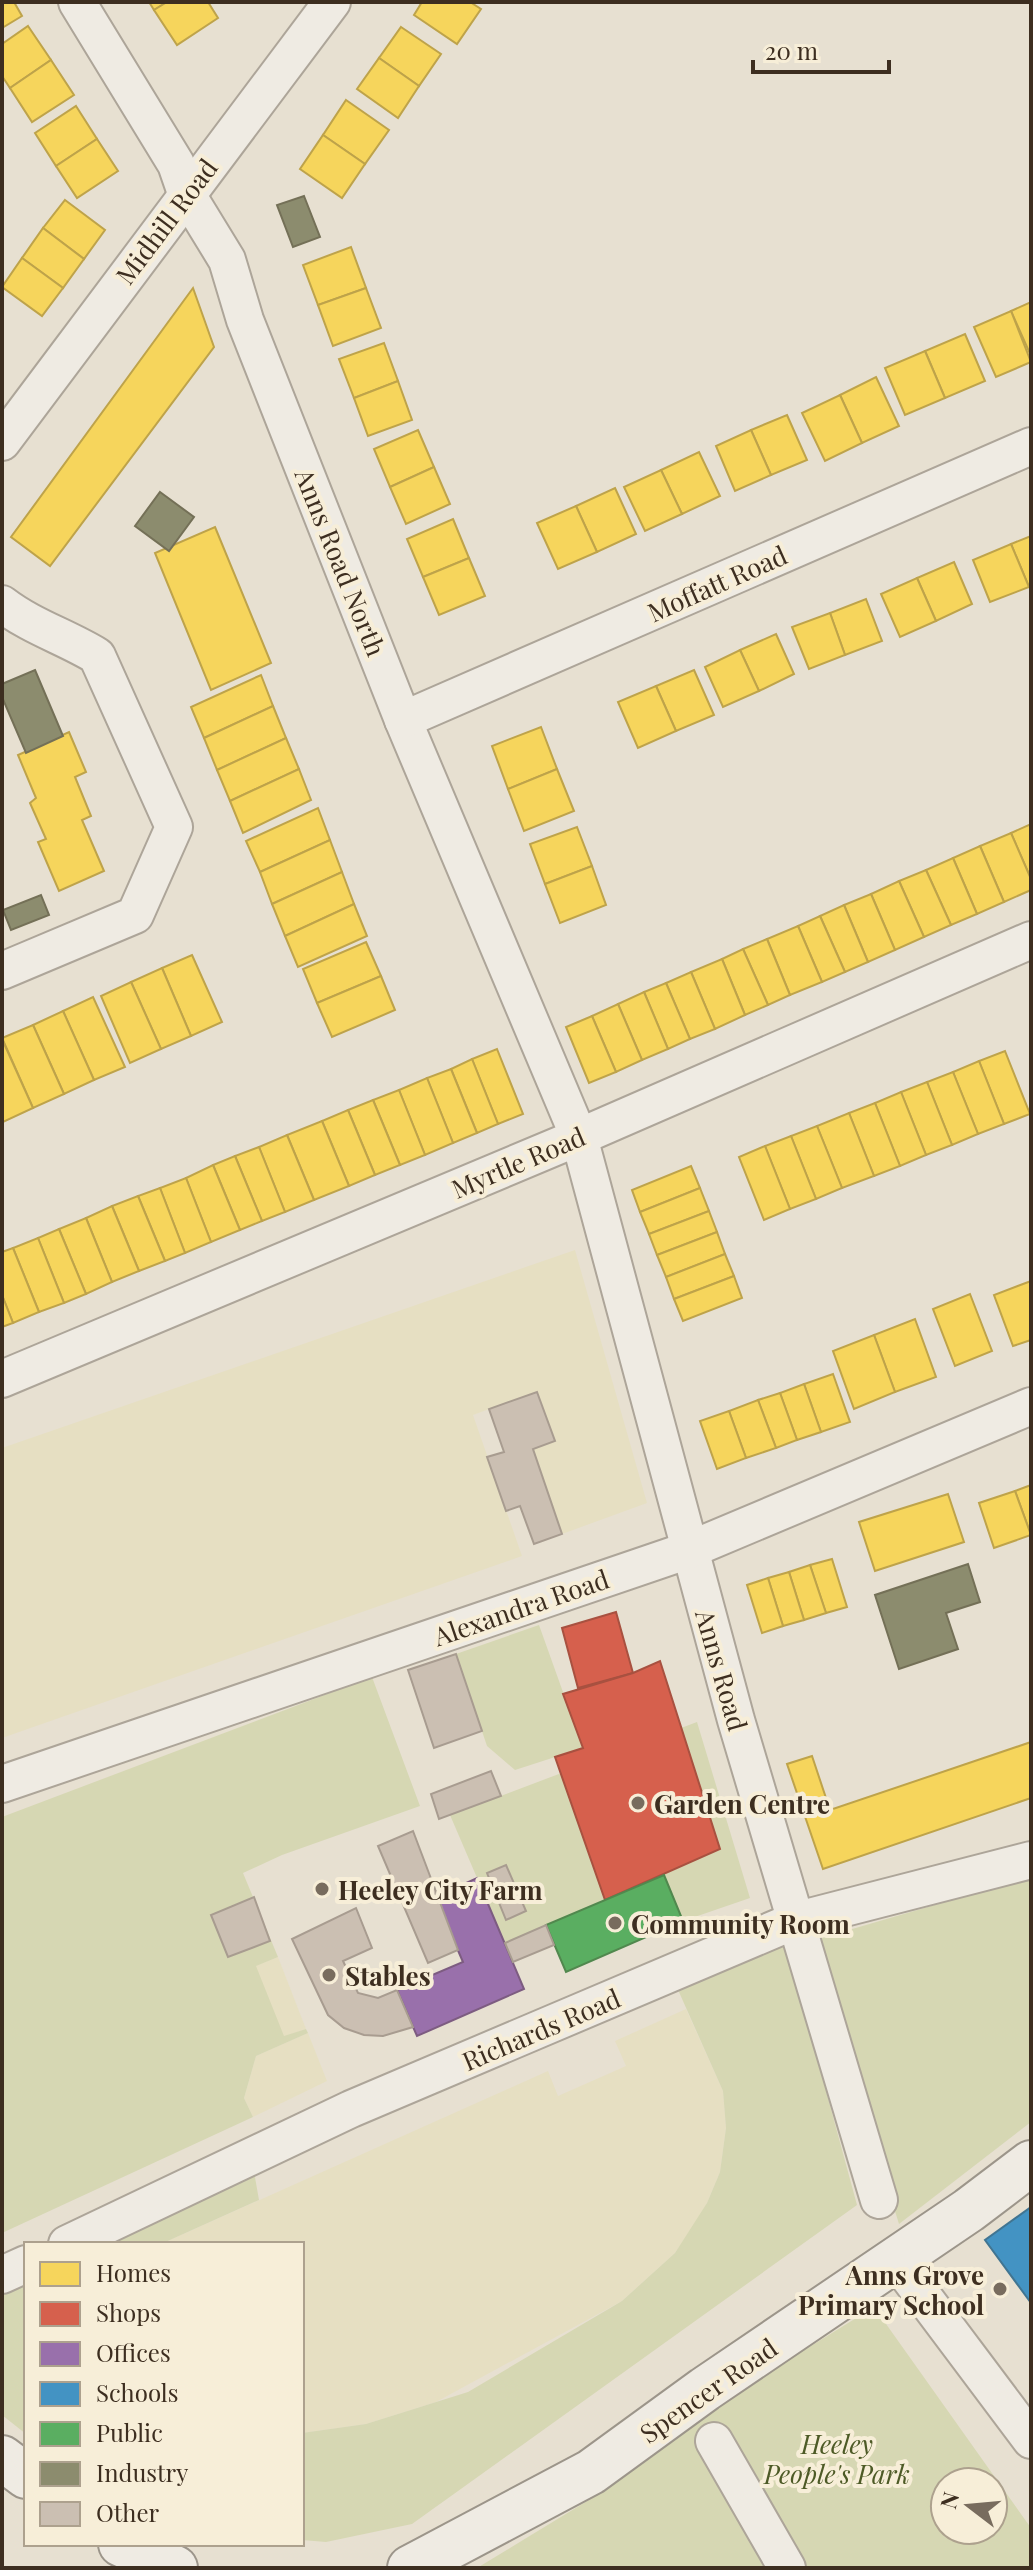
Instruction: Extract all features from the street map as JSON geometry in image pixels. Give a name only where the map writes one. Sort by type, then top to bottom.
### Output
[{"type":"main road","name":"Spencer Road","points":[[410,2568],[591,2472],[705,2389],[896,2260],[1031,2163]]},
{"type":"main road","points":[[2,2458],[24,2474]]},
{"type":"main road","points":[[126,2546],[175,2568]]},
{"type":"street","name":"Anns Road North","points":[[77,2],[176,164],[186,193],[227,260],[245,320],[403,720],[579,1137]]},
{"type":"street","name":"Midhill Road","points":[[2,442],[332,2]]},
{"type":"street","name":"Moffatt Road","points":[[403,720],[1031,446]]},
{"type":"street","points":[[2,604],[26,623],[76,643],[97,656],[174,827],[135,915],[2,971]]},
{"type":"street","name":"Myrtle Road","points":[[2,1379],[579,1137],[1031,940]]},
{"type":"street","name":"Anns Road","points":[[579,1137],[689,1550],[794,1921],[879,2200]]},
{"type":"street","name":"Alexandra Road","points":[[2,1784],[689,1550],[1031,1406]]},
{"type":"street","name":"Richards Road","points":[[71,2242],[351,2109],[794,1921],[1031,1860]]},
{"type":"street","points":[[896,2260],[1031,2440]]},
{"type":"street","points":[[2,2275],[24,2265]]},
{"type":"street","points":[[714,2441],[787,2568]]},
{"type":"shaded area","points":[[575,1250],[647,1503],[562,1534],[533,1449],[555,1440],[537,1392],[489,1409],[473,1415],[522,1556],[2,1738],[2,1448]]},
{"type":"shaded area","points":[[278,1957],[306,2029],[284,2037],[255,1966]]},
{"type":"shaded area","points":[[686,2009],[723,2091],[726,2128],[720,2172],[704,2210],[675,2253],[622,2301],[436,2402],[366,2424],[304,2433],[304,2242],[165,2242],[548,2071],[558,2096],[626,2066],[615,2041]]},
{"type":"shaded area","points":[[308,2033],[327,2081],[253,2117],[244,2098],[256,2056]]},
{"type":"green space","points":[[539,1625],[583,1748],[515,1770],[487,1746],[456,1654]]},
{"type":"green space","name":"Heeley City Farm","points":[[372,1677],[420,1806],[282,1855],[243,1873],[278,1957],[256,1966],[284,2036],[306,2029],[308,2033],[256,2056],[244,2098],[253,2117],[2,2233],[2,1817]]},
{"type":"green space","points":[[697,1722],[750,1898],[683,1921],[663,1875],[505,1943],[450,1815]]},
{"type":"green space","points":[[1031,1877],[1031,2122],[899,2224],[811,1941]]},
{"type":"green space","points":[[785,1940],[857,2205],[412,2524],[326,2542],[304,2540],[304,2433],[366,2424],[468,2392],[622,2301],[675,2253],[707,2203],[720,2172],[726,2128],[723,2091],[675,1983]]},
{"type":"green space","points":[[253,2166],[259,2200],[165,2242],[92,2242]]},
{"type":"green space","points":[[24,2274],[24,2432],[2,2415],[2,2285]]},
{"type":"green space","name":"Heeley People's Park","points":[[874,2307],[987,2466],[929,2466],[929,2546],[1009,2546],[1009,2497],[1031,2528],[1031,2568],[477,2568],[602,2492],[709,2409]]},
{"type":"building: Homes","points":[[2,2],[14,2],[22,16],[2,28]]},
{"type":"building: Homes","points":[[149,2],[167,2],[154,10]]},
{"type":"building: Homes","points":[[167,2],[208,2],[218,18],[177,45],[154,10]]},
{"type":"building: Homes","points":[[422,2],[470,2],[481,9],[457,44],[414,15]]},
{"type":"building: Homes","points":[[28,26],[51,60],[10,88],[2,76],[2,44]]},
{"type":"building: Homes","points":[[401,27],[441,54],[419,86],[379,58]]},
{"type":"building: Homes","points":[[379,58],[419,86],[398,118],[357,89]]},
{"type":"building: Homes","points":[[51,60],[74,95],[32,122],[10,88]]},
{"type":"building: Homes","points":[[346,100],[389,130],[365,164],[323,135]]},
{"type":"building: Homes","points":[[76,106],[97,139],[56,166],[35,133]]},
{"type":"building: Homes","points":[[323,135],[365,164],[342,198],[300,169]]},
{"type":"building: Homes","points":[[97,139],[118,171],[77,198],[56,166]]},
{"type":"building: Homes","points":[[65,200],[105,230],[84,259],[43,228]]},
{"type":"building: Homes","points":[[43,228],[84,259],[63,288],[22,258]]},
{"type":"building: Homes","points":[[351,247],[366,288],[318,305],[303,265]]},
{"type":"building: Homes","points":[[22,258],[63,288],[42,316],[2,287]]},
{"type":"building: Homes","points":[[193,288],[214,347],[50,566],[11,537]]},
{"type":"building: Homes","points":[[366,288],[381,328],[333,346],[318,305]]},
{"type":"building: Homes","points":[[1031,302],[1031,356],[1011,311]]},
{"type":"building: Homes","points":[[1011,311],[1031,362],[996,377],[974,327]]},
{"type":"building: Homes","points":[[965,334],[985,381],[945,398],[925,351]]},
{"type":"building: Homes","points":[[384,343],[398,381],[354,398],[339,359]]},
{"type":"building: Homes","points":[[925,351],[945,398],[905,415],[885,368]]},
{"type":"building: Homes","points":[[876,377],[899,426],[862,443],[840,395]]},
{"type":"building: Homes","points":[[398,381],[412,420],[368,436],[354,398]]},
{"type":"building: Homes","points":[[840,395],[862,443],[825,461],[802,413]]},
{"type":"building: Homes","points":[[787,415],[807,460],[771,475],[751,430]]},
{"type":"building: Homes","points":[[418,430],[434,467],[390,487],[374,449]]},
{"type":"building: Homes","points":[[751,430],[771,475],[735,491],[716,446]]},
{"type":"building: Homes","points":[[699,452],[720,496],[682,514],[661,470]]},
{"type":"building: Homes","points":[[434,467],[450,504],[406,524],[390,487]]},
{"type":"building: Homes","points":[[661,470],[682,514],[645,531],[624,487]]},
{"type":"building: Homes","points":[[615,488],[636,534],[597,552],[576,506]]},
{"type":"building: Homes","points":[[576,506],[597,552],[558,569],[537,523]]},
{"type":"building: Homes","points":[[453,519],[469,558],[423,577],[407,539]]},
{"type":"building: Homes","points":[[215,527],[271,663],[211,690],[155,553]]},
{"type":"building: Homes","points":[[1031,536],[1031,586],[1029,587],[1011,544]]},
{"type":"building: Homes","points":[[1011,544],[1029,587],[990,602],[973,560]]},
{"type":"building: Homes","points":[[469,558],[485,596],[439,615],[423,577]]},
{"type":"building: Homes","points":[[954,562],[972,604],[936,621],[917,578]]},
{"type":"building: Homes","points":[[917,578],[936,621],[900,637],[881,594]]},
{"type":"building: Homes","points":[[866,599],[882,641],[845,655],[830,613]]},
{"type":"building: Homes","points":[[830,613],[845,655],[809,669],[792,627]]},
{"type":"building: Homes","points":[[776,634],[794,674],[759,691],[740,650]]},
{"type":"building: Homes","points":[[740,650],[759,691],[723,707],[705,667]]},
{"type":"building: Homes","points":[[694,670],[714,715],[676,731],[656,686]]},
{"type":"building: Homes","points":[[261,675],[273,706],[204,738],[191,707]]},
{"type":"building: Homes","points":[[656,686],[676,731],[638,748],[618,702]]},
{"type":"building: Homes","points":[[273,706],[286,738],[217,770],[204,738]]},
{"type":"building: Homes","points":[[541,727],[557,769],[508,789],[492,746]]},
{"type":"building: Homes","points":[[69,732],[86,772],[75,777],[91,816],[82,820],[104,871],[59,891],[38,842],[46,839],[30,803],[36,798],[18,755]]},
{"type":"building: Homes","points":[[286,738],[299,769],[230,801],[217,770]]},
{"type":"building: Homes","points":[[299,769],[311,800],[243,833],[230,801]]},
{"type":"building: Homes","points":[[557,769],[574,811],[524,831],[508,789]]},
{"type":"building: Homes","points":[[318,808],[330,840],[260,872],[246,841]]},
{"type":"building: Homes","points":[[1031,824],[1031,879],[1011,833]]},
{"type":"building: Homes","points":[[577,827],[592,866],[545,884],[530,844]]},
{"type":"building: Homes","points":[[1011,833],[1031,879],[1031,890],[1004,902],[980,846]]},
{"type":"building: Homes","points":[[330,840],[342,872],[272,904],[260,872]]},
{"type":"building: Homes","points":[[980,846],[1004,902],[977,914],[953,858]]},
{"type":"building: Homes","points":[[953,858],[977,914],[951,925],[926,870]]},
{"type":"building: Homes","points":[[592,866],[606,905],[560,923],[545,884]]},
{"type":"building: Homes","points":[[926,870],[951,925],[924,937],[899,881]]},
{"type":"building: Homes","points":[[342,872],[354,904],[285,936],[272,904]]},
{"type":"building: Homes","points":[[899,881],[924,937],[895,950],[871,894]]},
{"type":"building: Homes","points":[[871,894],[895,950],[868,962],[844,905]]},
{"type":"building: Homes","points":[[354,904],[367,936],[298,967],[285,936]]},
{"type":"building: Homes","points":[[844,905],[868,962],[845,972],[820,916]]},
{"type":"building: Homes","points":[[820,916],[845,972],[822,982],[798,926]]},
{"type":"building: Homes","points":[[798,926],[822,982],[790,995],[767,939]]},
{"type":"building: Homes","points":[[767,939],[790,995],[768,1005],[743,949]]},
{"type":"building: Homes","points":[[366,942],[381,976],[317,1003],[303,969]]},
{"type":"building: Homes","points":[[743,949],[768,1005],[745,1015],[722,959]]},
{"type":"building: Homes","points":[[192,955],[222,1022],[191,1036],[162,968]]},
{"type":"building: Homes","points":[[722,959],[745,1015],[715,1029],[691,972]]},
{"type":"building: Homes","points":[[162,968],[191,1036],[161,1049],[131,982]]},
{"type":"building: Homes","points":[[691,972],[715,1029],[690,1039],[666,983]]},
{"type":"building: Homes","points":[[381,976],[395,1010],[332,1037],[317,1003]]},
{"type":"building: Homes","points":[[131,982],[161,1049],[130,1063],[101,996]]},
{"type":"building: Homes","points":[[666,983],[690,1039],[668,1049],[644,992]]},
{"type":"building: Homes","points":[[644,992],[668,1049],[642,1060],[618,1004]]},
{"type":"building: Homes","points":[[93,997],[125,1067],[94,1080],[63,1011]]},
{"type":"building: Homes","points":[[618,1004],[642,1060],[616,1072],[592,1016]]},
{"type":"building: Homes","points":[[63,1011],[94,1080],[64,1094],[33,1025]]},
{"type":"building: Homes","points":[[592,1016],[616,1072],[589,1083],[566,1027]]},
{"type":"building: Homes","points":[[33,1025],[64,1094],[33,1108],[2,1038]]},
{"type":"building: Homes","points":[[2,1039],[33,1108],[3,1122],[2,1120]]},
{"type":"building: Homes","points":[[497,1049],[523,1114],[498,1124],[472,1059]]},
{"type":"building: Homes","points":[[1005,1051],[1030,1114],[1004,1124],[979,1061]]},
{"type":"building: Homes","points":[[472,1059],[498,1124],[477,1133],[451,1069]]},
{"type":"building: Homes","points":[[979,1061],[1004,1124],[978,1134],[953,1072]]},
{"type":"building: Homes","points":[[451,1069],[477,1133],[453,1143],[427,1078]]},
{"type":"building: Homes","points":[[953,1072],[978,1134],[952,1145],[927,1082]]},
{"type":"building: Homes","points":[[427,1078],[453,1143],[425,1155],[399,1090]]},
{"type":"building: Homes","points":[[927,1082],[952,1145],[926,1155],[901,1092]]},
{"type":"building: Homes","points":[[399,1090],[425,1155],[400,1165],[373,1100]]},
{"type":"building: Homes","points":[[901,1092],[926,1155],[900,1166],[875,1103]]},
{"type":"building: Homes","points":[[373,1100],[400,1165],[375,1175],[348,1110]]},
{"type":"building: Homes","points":[[875,1103],[900,1166],[874,1176],[849,1113]]},
{"type":"building: Homes","points":[[348,1110],[375,1175],[349,1186],[322,1121]]},
{"type":"building: Homes","points":[[849,1113],[874,1176],[842,1188],[817,1126]]},
{"type":"building: Homes","points":[[322,1121],[349,1186],[314,1200],[287,1135]]},
{"type":"building: Homes","points":[[817,1126],[842,1188],[816,1199],[791,1136]]},
{"type":"building: Homes","points":[[287,1135],[314,1200],[285,1212],[259,1147]]},
{"type":"building: Homes","points":[[791,1136],[816,1199],[790,1209],[765,1146]]},
{"type":"building: Homes","points":[[765,1146],[790,1209],[764,1220],[739,1157]]},
{"type":"building: Homes","points":[[259,1147],[285,1212],[262,1221],[235,1156]]},
{"type":"building: Homes","points":[[235,1156],[262,1221],[240,1230],[213,1165]]},
{"type":"building: Homes","points":[[213,1165],[240,1230],[211,1242],[186,1178]]},
{"type":"building: Homes","points":[[691,1166],[700,1188],[640,1212],[632,1190]]},
{"type":"building: Homes","points":[[186,1178],[211,1242],[185,1253],[160,1188]]},
{"type":"building: Homes","points":[[160,1188],[185,1253],[165,1261],[138,1196]]},
{"type":"building: Homes","points":[[700,1188],[709,1211],[649,1234],[640,1212]]},
{"type":"building: Homes","points":[[138,1196],[165,1261],[139,1271],[112,1206]]},
{"type":"building: Homes","points":[[112,1206],[139,1271],[112,1282],[86,1218]]},
{"type":"building: Homes","points":[[709,1211],[717,1232],[657,1255],[649,1234]]},
{"type":"building: Homes","points":[[86,1218],[112,1282],[86,1294],[59,1229]]},
{"type":"building: Homes","points":[[59,1229],[86,1294],[64,1303],[38,1238]]},
{"type":"building: Homes","points":[[717,1232],[725,1254],[666,1277],[657,1255]]},
{"type":"building: Homes","points":[[38,1238],[64,1303],[39,1312],[13,1248]]},
{"type":"building: Homes","points":[[13,1248],[39,1312],[13,1323],[2,1295],[2,1252]]},
{"type":"building: Homes","points":[[725,1254],[734,1276],[674,1299],[666,1277]]},
{"type":"building: Homes","points":[[734,1276],[742,1298],[683,1321],[674,1299]]},
{"type":"building: Homes","points":[[1031,1281],[1031,1340],[1013,1346],[994,1295]]},
{"type":"building: Homes","points":[[970,1294],[992,1351],[955,1366],[933,1309]]},
{"type":"building: Homes","points":[[2,1295],[13,1323],[2,1327]]},
{"type":"building: Homes","points":[[915,1319],[936,1377],[895,1392],[874,1335]]},
{"type":"building: Homes","points":[[874,1335],[895,1392],[854,1409],[833,1351]]},
{"type":"building: Homes","points":[[833,1374],[850,1422],[821,1432],[804,1384]]},
{"type":"building: Homes","points":[[804,1384],[821,1432],[797,1440],[780,1393]]},
{"type":"building: Homes","points":[[780,1393],[797,1440],[776,1448],[758,1400]]},
{"type":"building: Homes","points":[[758,1400],[776,1448],[746,1458],[729,1411]]},
{"type":"building: Homes","points":[[729,1411],[746,1458],[717,1469],[700,1421]]},
{"type":"building: Homes","points":[[1031,1485],[1031,1535],[1015,1491]]},
{"type":"building: Homes","points":[[1015,1491],[1031,1535],[994,1548],[979,1503]]},
{"type":"building: Homes","points":[[948,1494],[964,1542],[875,1571],[859,1522]]},
{"type":"building: Homes","points":[[832,1559],[847,1607],[826,1613],[810,1565]]},
{"type":"building: Homes","points":[[810,1565],[826,1613],[804,1620],[789,1572]]},
{"type":"building: Homes","points":[[789,1572],[804,1620],[783,1626],[768,1578]]},
{"type":"building: Homes","points":[[768,1578],[783,1626],[762,1633],[747,1585]]},
{"type":"building: Homes","points":[[1031,1742],[1031,1798],[823,1869],[787,1764],[812,1756],[830,1810]]},
{"type":"building: Shops","points":[[616,1612],[633,1673],[578,1688],[562,1628]]},
{"type":"building: Shops","name":"Garden Centre","points":[[660,1661],[720,1849],[605,1900],[555,1757],[583,1748],[563,1694],[633,1673]]},
{"type":"building: Offices","name":"Heeley City Farm","points":[[477,1878],[524,1989],[417,2036],[397,1990],[463,1962],[435,1897]]},
{"type":"building: Schools","points":[[1031,2207],[1031,2303],[985,2240]]},
{"type":"building: Public","name":"Community Room","points":[[664,1875],[683,1921],[566,1972],[546,1925]]},
{"type":"building: Industry","points":[[304,196],[320,237],[293,247],[277,205]]},
{"type":"building: Industry","points":[[160,492],[194,517],[169,551],[135,526]]},
{"type":"building: Industry","points":[[35,670],[63,736],[26,753],[2,697],[2,684]]},
{"type":"building: Industry","points":[[41,895],[49,915],[11,930],[3,910]]},
{"type":"building: Industry","points":[[968,1564],[980,1602],[946,1613],[958,1649],[899,1669],[875,1595]]},
{"type":"building: Other","points":[[537,1392],[555,1441],[533,1449],[562,1534],[534,1544],[520,1506],[506,1511],[487,1457],[504,1452],[489,1409]]},
{"type":"building: Other","points":[[456,1654],[482,1731],[434,1748],[408,1670]]},
{"type":"building: Other","points":[[491,1771],[501,1796],[439,1819],[431,1794]]},
{"type":"building: Other","points":[[413,1831],[458,1950],[428,1963],[378,1846]]},
{"type":"building: Other","points":[[506,1865],[526,1911],[506,1920],[487,1873]]},
{"type":"building: Other","points":[[254,1897],[270,1941],[228,1957],[211,1915]]},
{"type":"building: Other","name":"Stables","points":[[356,1908],[372,1948],[343,1961],[358,1993],[378,1998],[397,1990],[413,2027],[383,2036],[364,2035],[344,2028],[328,2015],[292,1939]]},
{"type":"building: Other","points":[[546,1925],[554,1945],[513,1962],[505,1943]]},
{"type":"place","name":"Garden Centre","points":[[638,1803]]},
{"type":"place","name":"Heeley City Farm","points":[[322,1889]]},
{"type":"place","name":"Community Room","points":[[615,1923]]},
{"type":"place","name":"Stables","points":[[329,1975]]},
{"type":"place","name":"Anns Grove Primary School","points":[[1000,2289]]}]
